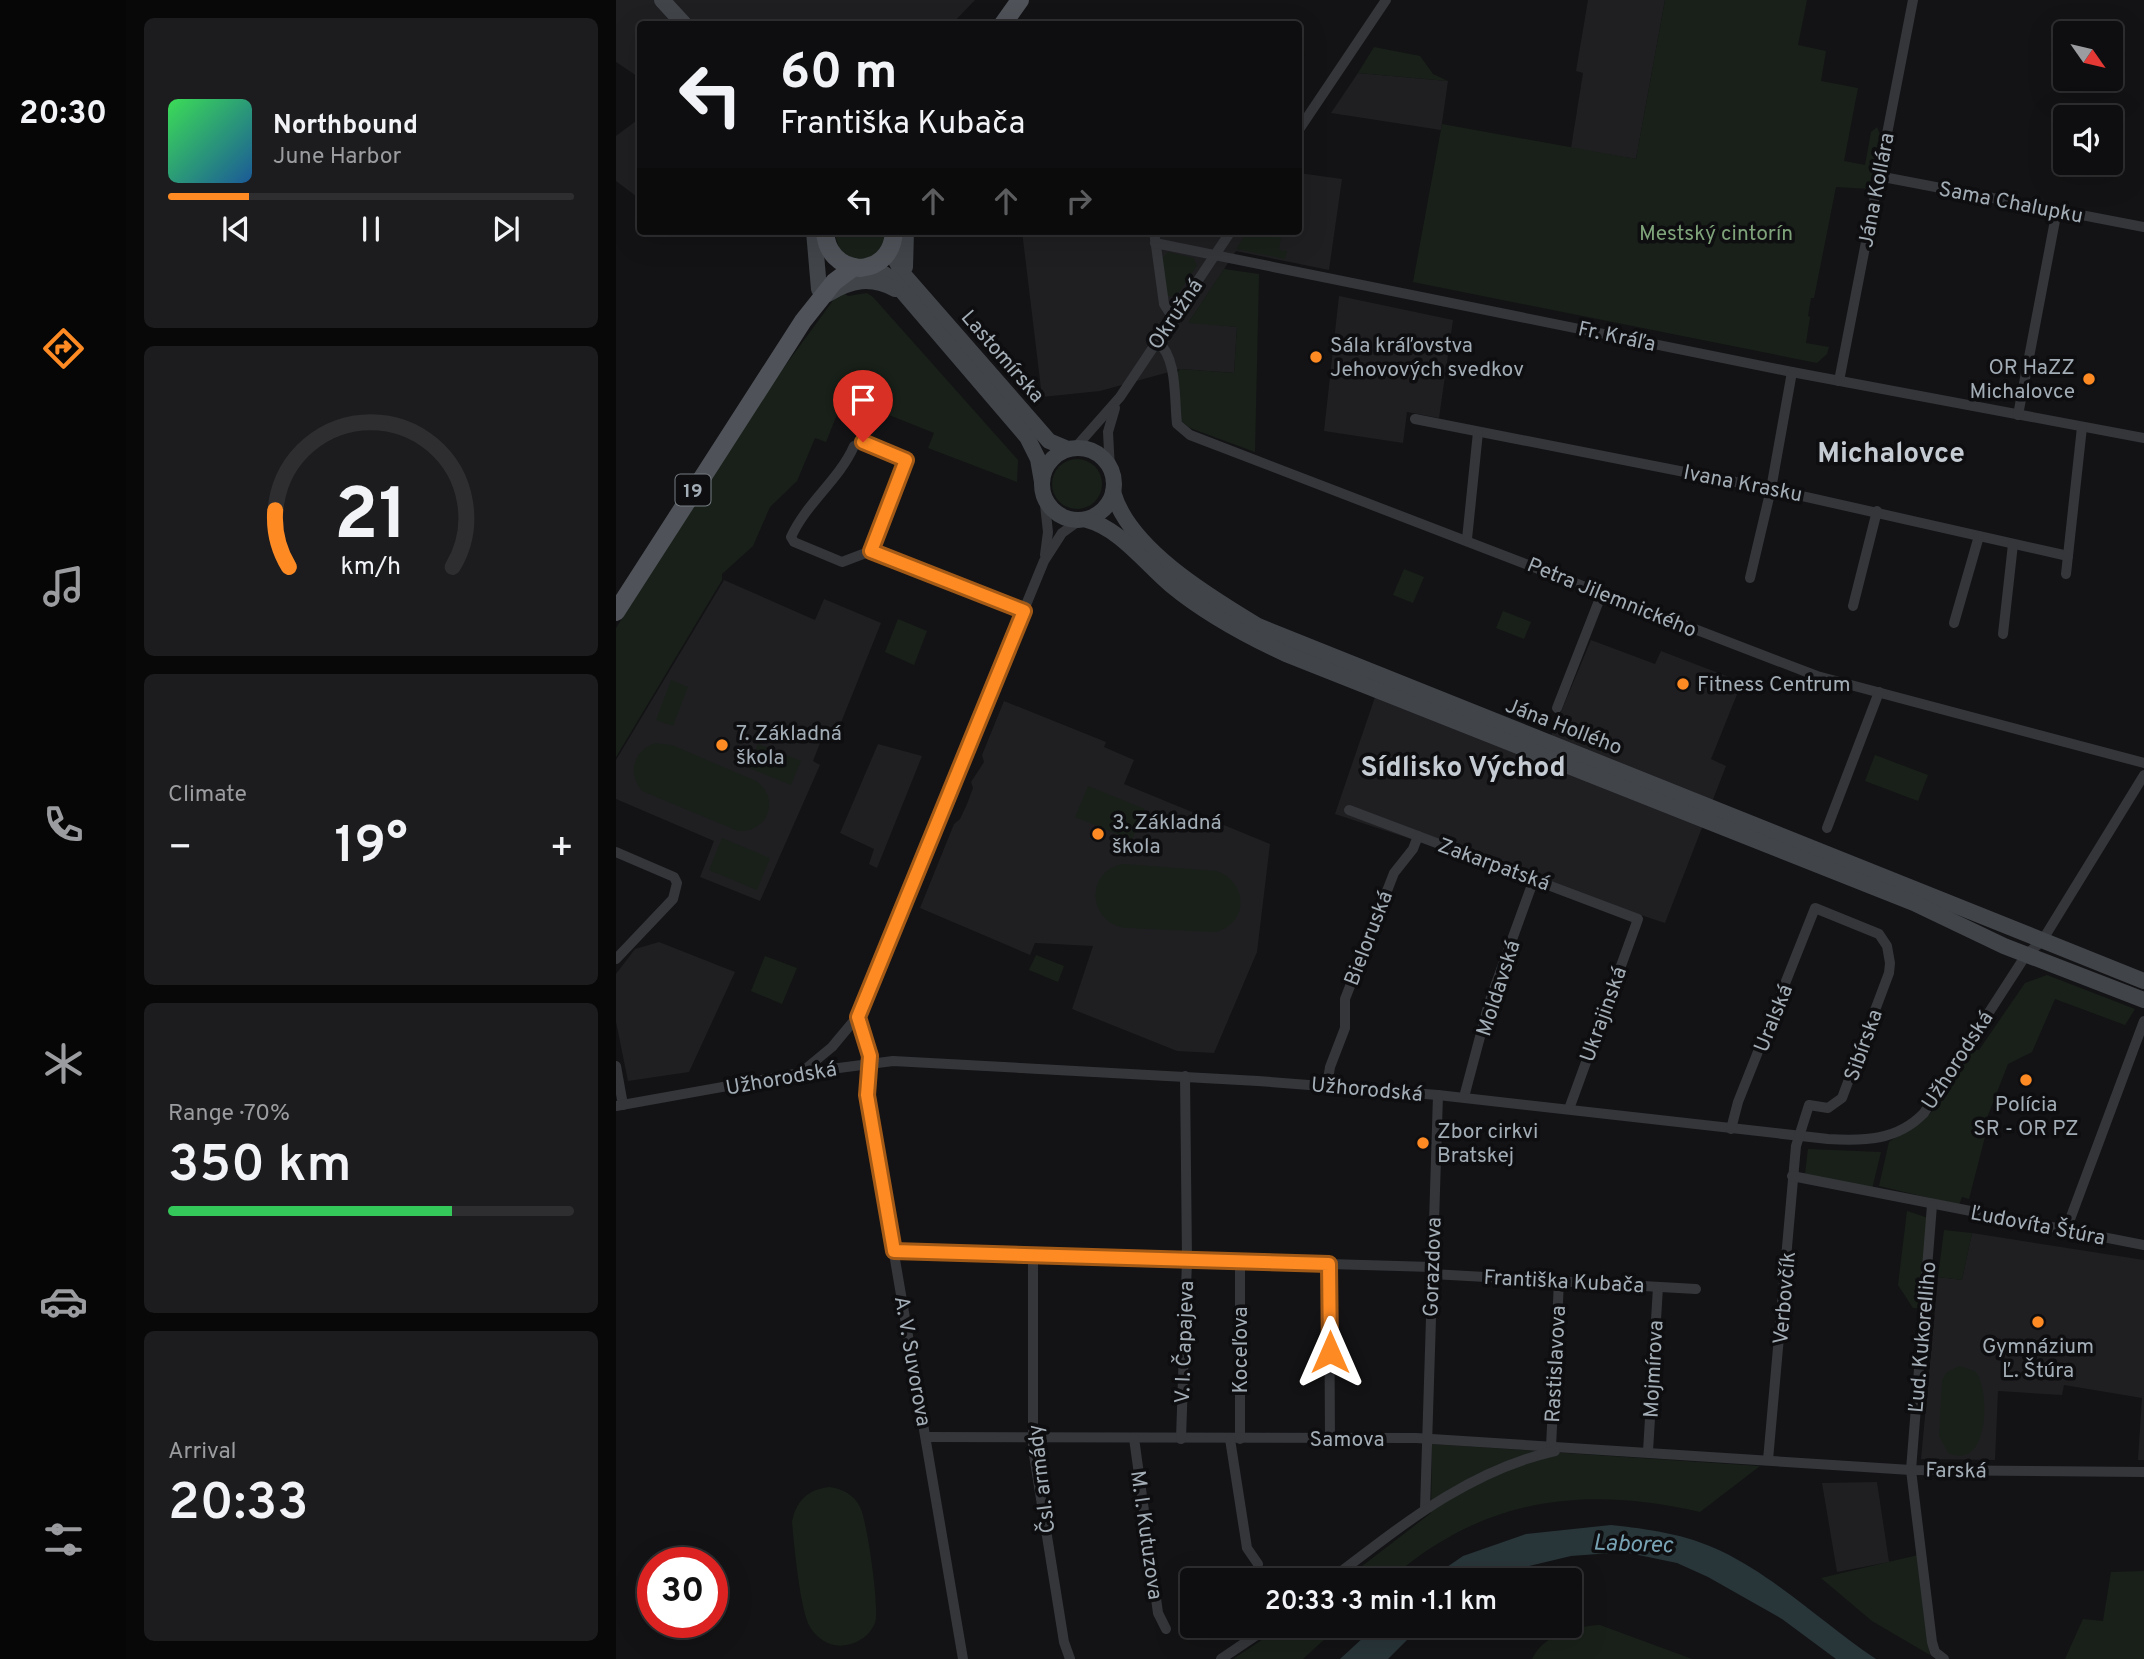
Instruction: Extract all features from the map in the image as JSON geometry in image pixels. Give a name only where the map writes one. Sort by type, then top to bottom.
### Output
[{"type":"main road","points":[[1005,21],[1020,0]]},
{"type":"main road","points":[[826,235],[830,250],[840,261],[863,267]]},
{"type":"main road","name":"19","points":[[616,612],[820,294],[841,275],[884,258],[893,238]]},
{"type":"main road","name":"19","points":[[820,294],[830,250]]},
{"type":"street","points":[[662,0],[681,21]]},
{"type":"street","points":[[1302,125],[1386,0]]},
{"type":"street","name":"Jána Kollára","points":[[1839,381],[1913,0]]},
{"type":"street","name":"Sama Chalupku","points":[[1878,176],[2144,227]]},
{"type":"street","points":[[2018,415],[2057,211]]},
{"type":"street","points":[[814,235],[820,294],[860,280],[906,287]]},
{"type":"street","points":[[906,235],[903,259],[906,287]]},
{"type":"street","name":"Okružná","points":[[1120,397],[1228,235]]},
{"type":"street","points":[[1154,237],[1164,304],[1172,318]]},
{"type":"street","name":"Fr. Kráľa","points":[[1154,237],[1215,255],[1792,372],[2144,438]]},
{"type":"street","points":[[893,238],[906,287]]},
{"type":"street","points":[[863,267],[906,287],[960,350],[1027,438],[1038,459],[1043,489],[1048,532],[1044,561]]},
{"type":"street","name":"Petra Jilemnického","points":[[1157,341],[1164,348],[1171,365],[1177,424],[1185,433],[1467,539],[1817,676],[2144,763]]},
{"type":"street","name":"Lastomírska","points":[[960,350],[1049,441],[1071,449]]},
{"type":"street","points":[[1750,578],[1771,489],[1792,372]]},
{"type":"street","points":[[1084,520],[1059,513],[1043,489],[1050,458],[1071,449],[1120,397]]},
{"type":"street","points":[[800,1073],[832,1047],[858,1017],[1044,561],[1065,529],[1103,512],[1113,492],[1108,432],[1120,397]]},
{"type":"street","name":"Ivana Krasku","points":[[1415,419],[1877,511],[2068,556]]},
{"type":"street","points":[[2066,574],[2082,427]]},
{"type":"street","points":[[1467,539],[1478,432]]},
{"type":"street","points":[[871,551],[906,460],[857,443],[847,462],[807,507],[791,537],[794,542],[842,562],[871,551],[1024,611]]},
{"type":"street","points":[[1071,449],[1095,454],[1110,470]]},
{"type":"street","name":"Jána Hollého","points":[[1113,492],[1120,514],[1214,608]]},
{"type":"street","points":[[1853,606],[1877,511]]},
{"type":"street","name":"Jána Hollého","points":[[1084,520],[1104,528],[1172,586],[1214,608],[1275,648],[1359,676],[1916,897],[2042,941],[2144,981]]},
{"type":"street","points":[[1954,623],[1979,536]]},
{"type":"street","points":[[2003,634],[2013,544]]},
{"type":"street","points":[[1557,708],[1602,593]]},
{"type":"street","points":[[1827,828],[1879,692]]},
{"type":"street","points":[[2026,955],[2042,941],[2144,775]]},
{"type":"street","name":"Zakarpatská","points":[[1349,810],[1638,919]]},
{"type":"street","name":"Bieloruská","points":[[1326,1086],[1330,1067],[1345,1028],[1345,999],[1394,873],[1413,849],[1418,836]]},
{"type":"street","points":[[616,852],[674,877],[677,883],[673,899],[616,958]]},
{"type":"street","name":"Moldavská","points":[[1464,1097],[1489,1003],[1534,879]]},
{"type":"street","name":"Jána Hollého","points":[[1916,897],[2026,955],[2144,1000]]},
{"type":"street","name":"Sibírska","points":[[1809,1105],[1828,1108],[1842,1098],[1889,973],[1890,955],[1879,934],[1815,908]]},
{"type":"street","name":"Uralská","points":[[1731,1129],[1738,1102],[1815,908]]},
{"type":"street","name":"Ukrajinská","points":[[1569,1109],[1638,919]]},
{"type":"street","name":"Užhorodská","points":[[620,1106],[800,1073],[893,1061],[1326,1086],[1464,1097],[1798,1136],[1886,1138],[1914,1123],[2026,955]]},
{"type":"street","name":"A. V. Suvorova","points":[[858,1017],[870,1063],[866,1077],[867,1095],[963,1659]]},
{"type":"street","points":[[2067,1230],[2144,1021]]},
{"type":"street","points":[[616,1066],[620,1106]]},
{"type":"street","name":"V. I. Čapajeva","points":[[1181,1439],[1187,1260],[1185,1076]]},
{"type":"street","name":"Gorazdova","points":[[1425,1508],[1438,1095]]},
{"type":"street","name":"Verbovčík","points":[[1768,1460],[1792,1176],[1798,1136],[1809,1105]]},
{"type":"street","points":[[1792,1176],[1932,1205]]},
{"type":"street","name":"Ľudovíta Štúra","points":[[1932,1205],[2144,1245]]},
{"type":"street","name":"Ľud. Kukorelliho","points":[[1932,1205],[1911,1470],[1932,1642],[1935,1652],[1944,1659]]},
{"type":"street","name":"Františka Kubača","points":[[894,1251],[1329,1264],[1696,1289]]},
{"type":"street","name":"Čsl. armády","points":[[1032,1255],[1033,1437],[1062,1628],[1070,1659]]},
{"type":"street","name":"Koceľova","points":[[1240,1261],[1235,1439],[1247,1548],[1258,1564]]},
{"type":"street","points":[[1329,1264],[1330,1439]]},
{"type":"street","name":"Rastislavova","points":[[1552,1447],[1559,1281]]},
{"type":"street","name":"Mojmírova","points":[[1648,1451],[1658,1287]]},
{"type":"street","name":"Samova","points":[[926,1437],[1427,1439],[1768,1460]]},
{"type":"street","name":"M. I. Kutuzova","points":[[1134,1438],[1158,1613],[1166,1629]]},
{"type":"street","points":[[1346,1568],[1425,1508],[1512,1462],[1568,1448]]},
{"type":"street","name":"Farská","points":[[1768,1460],[1911,1470],[2144,1472]]},
{"type":"street","points":[[1221,1659],[1252,1638]]},
{"type":"shaded area","points":[[616,0],[975,0],[955,21],[637,21],[637,76],[616,62]]},
{"type":"shaded area","points":[[1588,0],[1665,0],[1636,159],[1571,148],[1583,73],[1576,71]]},
{"type":"shaded area","points":[[1358,73],[1448,81],[1441,130],[1331,113]]},
{"type":"shaded area","points":[[637,120],[637,197],[616,181],[616,136]]},
{"type":"shaded area","points":[[1302,173],[1342,179],[1329,270],[1236,251],[1189,322],[1237,327],[1234,373],[1180,369],[1100,391],[1042,397],[1022,235],[1302,235]]},
{"type":"shaded area","points":[[1339,296],[1453,320],[1439,418],[1407,412],[1403,443],[1324,431]]},
{"type":"shaded area","name":"7. Základná škola","points":[[724,580],[815,620],[824,599],[881,623],[838,730],[824,733],[813,761],[820,765],[760,901],[700,877],[714,841],[616,799],[616,760]]},
{"type":"shaded area","points":[[1591,640],[1655,664],[1661,651],[1742,682],[1711,759],[1726,766],[1665,923],[1335,814],[1375,697],[1540,762]]},
{"type":"shaded area","name":"3. Základná škola","points":[[1004,701],[1106,742],[1104,747],[1134,760],[1124,784],[1270,844],[1257,952],[1214,1053],[1177,1051],[1072,1009],[1093,946],[1035,943],[1030,955],[920,908],[954,824],[960,819],[967,804],[973,788],[971,782],[984,762],[982,755]]},
{"type":"shaded area","points":[[878,744],[922,756],[877,868],[869,864],[874,849],[840,833]]},
{"type":"shaded area","points":[[659,942],[735,972],[689,1072],[628,1081],[616,1022],[616,974],[635,949]]},
{"type":"shaded area","name":"Gymnázium Ľ. Štúra","points":[[1972,1233],[2144,1260],[2144,1460],[2138,1460],[2142,1398],[2064,1385],[2062,1395],[1998,1391],[1995,1460],[1921,1459],[1938,1277],[1962,1280]]},
{"type":"shaded area","points":[[1877,1482],[1889,1562],[1837,1572],[1822,1483]]},
{"type":"green space","name":"Mestský cintorín","points":[[1665,0],[1807,0],[1798,45],[1826,51],[1821,81],[1858,88],[1844,161],[1865,165],[1871,132],[1877,127],[1880,134],[1870,189],[1836,187],[1808,316],[1806,343],[1829,347],[1827,354],[1817,363],[1413,282],[1442,124],[1636,159]]},
{"type":"green space","points":[[1374,47],[1420,56],[1433,74],[1448,81],[1358,73]]},
{"type":"green space","points":[[835,235],[887,235],[882,250],[871,256],[856,259],[840,251]]},
{"type":"green space","points":[[1245,235],[1281,235],[1279,250],[1287,251],[1285,259],[1236,249]]},
{"type":"green space","points":[[1168,252],[1194,258],[1197,266],[1175,298],[1166,295],[1162,258]]},
{"type":"green space","points":[[1224,269],[1259,274],[1255,452],[1190,428],[1180,420],[1175,375],[1180,369],[1234,373],[1237,327],[1188,323]]},
{"type":"green space","points":[[840,291],[848,296],[867,293],[873,297],[1018,460],[1017,482],[928,448],[934,433],[844,397],[826,442],[815,438],[797,481],[770,507],[753,546],[722,574],[722,580],[616,757],[616,628],[774,381]]},
{"type":"green space","points":[[1077,459],[1095,466],[1102,484],[1095,502],[1077,509],[1059,502],[1052,484],[1059,466]]},
{"type":"green space","points":[[1404,569],[1424,577],[1413,603],[1393,595]]},
{"type":"green space","points":[[1503,611],[1531,622],[1524,639],[1496,628]]},
{"type":"green space","points":[[898,619],[927,631],[914,665],[885,652]]},
{"type":"green space","points":[[671,680],[688,687],[673,726],[656,720]]},
{"type":"green space","points":[[655,743],[672,745],[756,781],[768,796],[768,813],[763,821],[748,830],[738,831],[642,791],[635,777],[635,763],[642,751]]},
{"type":"green space","points":[[758,744],[801,761],[791,785],[749,768]]},
{"type":"green space","points":[[1875,755],[1928,775],[1918,801],[1865,781]]},
{"type":"green space","points":[[1088,786],[1145,809],[1132,840],[1075,817]]},
{"type":"green space","points":[[722,838],[770,858],[757,890],[709,870]]},
{"type":"green space","points":[[1123,864],[1217,871],[1227,876],[1239,892],[1239,911],[1235,920],[1216,932],[1125,928],[1112,924],[1098,907],[1097,886],[1102,876]]},
{"type":"green space","points":[[1036,955],[1064,966],[1058,982],[1029,970]]},
{"type":"green space","points":[[765,956],[797,968],[782,1004],[751,991]]},
{"type":"green space","points":[[2047,975],[2135,1009],[2125,1025],[2055,999],[2032,1052],[2008,1064],[1983,1128],[1986,1133],[1969,1199],[1962,1197],[1959,1205],[1879,1186],[1889,1142],[1930,1114],[1973,1049],[1979,1050],[2025,983]]},
{"type":"green space","points":[[1808,1149],[1881,1152],[1872,1189],[1805,1174]]},
{"type":"green space","points":[[1907,1211],[1928,1218],[1919,1308],[1913,1308],[1898,1285]]},
{"type":"green space","points":[[1944,1230],[1972,1233],[1962,1280],[1938,1277]]},
{"type":"green space","points":[[1959,1366],[1975,1371],[1980,1380],[1984,1409],[1979,1439],[1972,1450],[1962,1456],[1948,1453],[1939,1436],[1942,1380],[1946,1373]]},
{"type":"green space","points":[[1432,1444],[1760,1466],[1700,1512],[1615,1500],[1574,1500],[1535,1505],[1497,1515],[1460,1531],[1424,1552],[1404,1568],[1360,1568],[1431,1513]]},
{"type":"green space","points":[[830,1487],[848,1493],[860,1507],[869,1546],[876,1601],[875,1623],[867,1635],[841,1646],[821,1639],[813,1632],[806,1619],[792,1522],[804,1497],[815,1490]]},
{"type":"green space","points":[[1918,1555],[1930,1655],[1872,1621],[1821,1578]]},
{"type":"green space","points":[[2144,1571],[2144,1659],[2065,1659],[2083,1619],[2103,1621],[2111,1572]]},
{"type":"green space","points":[[1600,1625],[1692,1659],[1532,1659],[1552,1638],[1582,1638],[1582,1627]]},
{"type":"green space","points":[[1265,1638],[1326,1638],[1303,1659],[1233,1659]]},
{"type":"water","name":"Laborec","points":[[1611,1525],[1681,1536],[1708,1545],[1762,1574],[1876,1659],[1836,1659],[1782,1619],[1708,1577],[1677,1563],[1624,1552],[1571,1556],[1521,1568],[1446,1568],[1463,1556],[1526,1534]]},
{"type":"water","points":[[1363,1638],[1409,1638],[1388,1659],[1340,1659]]},
{"type":"place","name":"Sála kráľovstva Jehovových svedkov","points":[[1316,357]]},
{"type":"place","name":"OR HaZZ Michalovce","points":[[2089,379]]},
{"type":"place","name":"Fitness Centrum","points":[[1683,684]]},
{"type":"place","name":"7. Základná škola","points":[[722,745]]},
{"type":"place","name":"3. Základná škola","points":[[1098,834]]},
{"type":"place","name":"Polícia SR - OR PZ","points":[[2026,1080]]},
{"type":"place","name":"Zbor cirkvi Bratskej","points":[[1423,1143]]},
{"type":"place","name":"Gymnázium Ľ. Štúra","points":[[2038,1322]]},
{"type":"district","name":"Michalovce","points":[[1891,452]]},
{"type":"district","name":"Sídlisko Východ","points":[[1463,766]]},
{"type":"route","points":[[863,442],[906,460],[871,551],[1024,611],[859,1011],[859,1025],[870,1056],[866,1077],[867,1095],[894,1251],[1329,1264],[1330,1352]]}]
